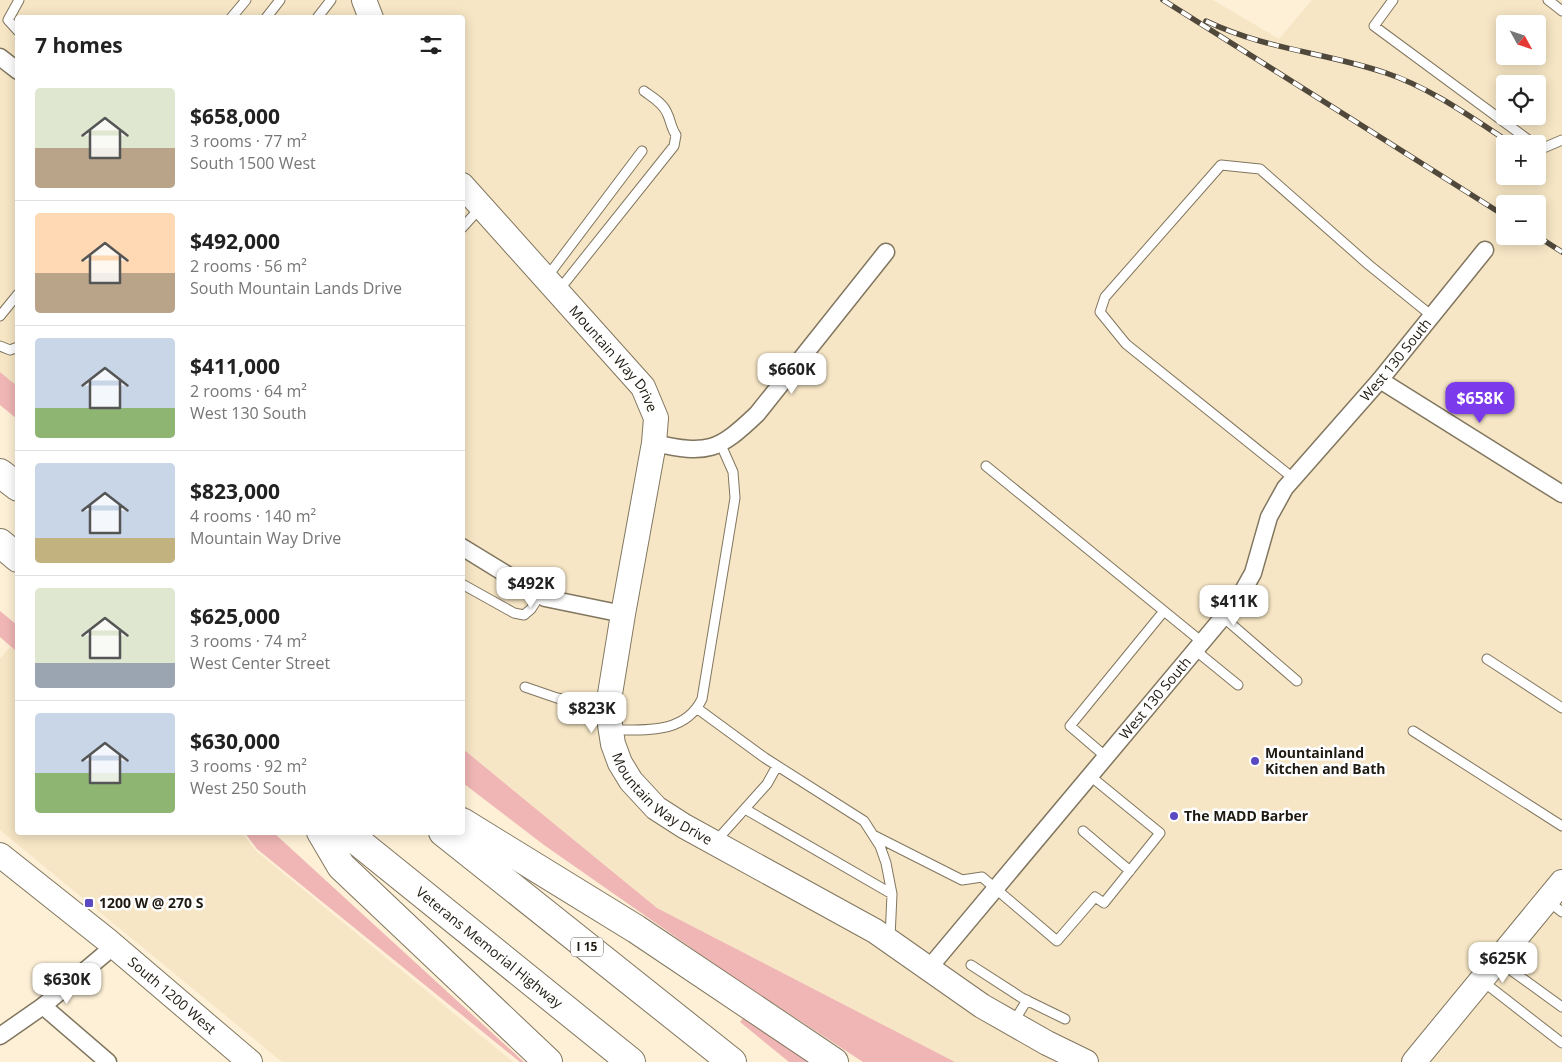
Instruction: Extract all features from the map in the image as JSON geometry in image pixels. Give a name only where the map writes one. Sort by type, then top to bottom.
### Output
[{"type":"highway","points":[[0,473],[15,485]]},
{"type":"highway","points":[[0,543],[15,556]]},
{"type":"highway","points":[[465,824],[636,929],[834,1062]]},
{"type":"highway","points":[[323,835],[341,866],[548,1062]]},
{"type":"highway","name":"Veterans Memorial Highway","points":[[350,835],[631,1062]]},
{"type":"highway","name":"I 15","points":[[447,835],[732,1062]]},
{"type":"street","points":[[364,0],[370,15]]},
{"type":"street","points":[[0,57],[15,68]]},
{"type":"street","name":"Mountain Way Drive","points":[[465,188],[643,387],[656,418],[654,443],[623,614],[610,720],[620,763],[642,795],[656,808],[715,843],[890,940],[967,996],[1012,1024],[1086,1062]]},
{"type":"street","name":"West 130 South","points":[[929,968],[1239,598],[1253,573],[1269,517],[1285,488],[1380,380],[1485,250]]},
{"type":"street","points":[[654,443],[685,450],[707,449],[721,445],[757,414],[886,252]]},
{"type":"street","points":[[1380,380],[1562,494]]},
{"type":"street","points":[[465,549],[540,596],[623,614]]},
{"type":"street","name":"South 1200 West","points":[[0,854],[114,946],[250,1062]]},
{"type":"street","points":[[1419,1060],[1497,960],[1555,906],[1562,882]]},
{"type":"street","points":[[0,1036],[42,1006],[114,946]]},
{"type":"street","points":[[42,1006],[108,1062]]},
{"type":"lane","points":[[15,27],[8,20],[20,0]]},
{"type":"lane","points":[[234,15],[246,0]]},
{"type":"lane","points":[[268,15],[280,0]]},
{"type":"lane","points":[[319,15],[331,0]]},
{"type":"lane","points":[[1393,0],[1374,26],[1522,135]]},
{"type":"lane","points":[[1548,0],[1562,11]]},
{"type":"lane","points":[[551,286],[674,146],[676,135],[671,127],[668,113],[662,105],[644,91]]},
{"type":"lane","points":[[1546,147],[1562,140]]},
{"type":"lane","points":[[551,286],[642,151]]},
{"type":"lane","points":[[1293,478],[1126,344],[1100,312],[1105,297],[1220,165],[1260,169],[1369,265],[1432,316]]},
{"type":"lane","points":[[465,225],[481,206]]},
{"type":"lane","points":[[0,316],[15,298]]},
{"type":"lane","points":[[0,346],[10,350],[15,348]]},
{"type":"lane","points":[[525,687],[610,720],[654,730],[671,727],[688,719],[698,709],[702,699],[735,498],[733,472],[721,445]]},
{"type":"lane","points":[[986,466],[1164,610],[1238,685]]},
{"type":"lane","points":[[465,586],[514,613],[524,615],[540,596]]},
{"type":"lane","points":[[1105,756],[1070,726],[1164,610]]},
{"type":"lane","points":[[1223,617],[1297,681]]},
{"type":"lane","points":[[1487,659],[1562,708]]},
{"type":"lane","points":[[698,709],[777,766],[864,821],[886,863],[892,894],[890,940]]},
{"type":"lane","points":[[1413,732],[1562,826]]},
{"type":"lane","points":[[715,843],[767,784],[777,766]]},
{"type":"lane","points":[[873,835],[962,880],[982,877],[1057,941],[1095,897],[1104,903],[1160,833],[1089,775]]},
{"type":"lane","points":[[745,809],[892,894]]},
{"type":"lane","points":[[1083,831],[1130,871]]},
{"type":"lane","points":[[1497,960],[1562,1007]]},
{"type":"lane","points":[[971,965],[1027,1000],[1065,1019]]},
{"type":"lane","points":[[1481,980],[1562,1043]]},
{"type":"lane","points":[[1012,1024],[1027,1000]]},
{"type":"shaded area","points":[[0,0],[1213,0],[1279,39],[1312,0],[1562,0],[1562,1062],[955,1062],[657,908],[465,751],[465,15],[15,15],[15,384],[0,372]]},
{"type":"shaded area","points":[[0,372],[15,384],[15,417],[0,405]]},
{"type":"shaded area","points":[[0,611],[15,623],[15,650],[0,637]]},
{"type":"shaded area","points":[[10,647],[15,651],[15,835],[244,835],[256,851],[513,1062],[282,1062],[0,830],[0,659]]},
{"type":"shaded area","points":[[465,751],[657,908],[955,1062],[863,1062],[730,975],[544,845],[465,785]]},
{"type":"shaded area","points":[[246,835],[276,835],[524,1062],[520,1062],[257,849]]},
{"type":"shaded area","points":[[744,1017],[810,1062],[789,1062],[740,1022]]},
{"type":"railway","points":[[1163,0],[1496,210]]},
{"type":"railway","points":[[1206,21],[1229,31],[1273,45],[1363,66],[1403,79],[1451,104],[1498,135]]},
{"type":"railway","points":[[1546,242],[1562,252]]},
{"type":"place","name":"Mountainland Kitchen and Bath","points":[[1255,761]]},
{"type":"place","name":"The MADD Barber","points":[[1174,816]]},
{"type":"place","name":"1200 W @ 270 S","points":[[89,903]]}]
